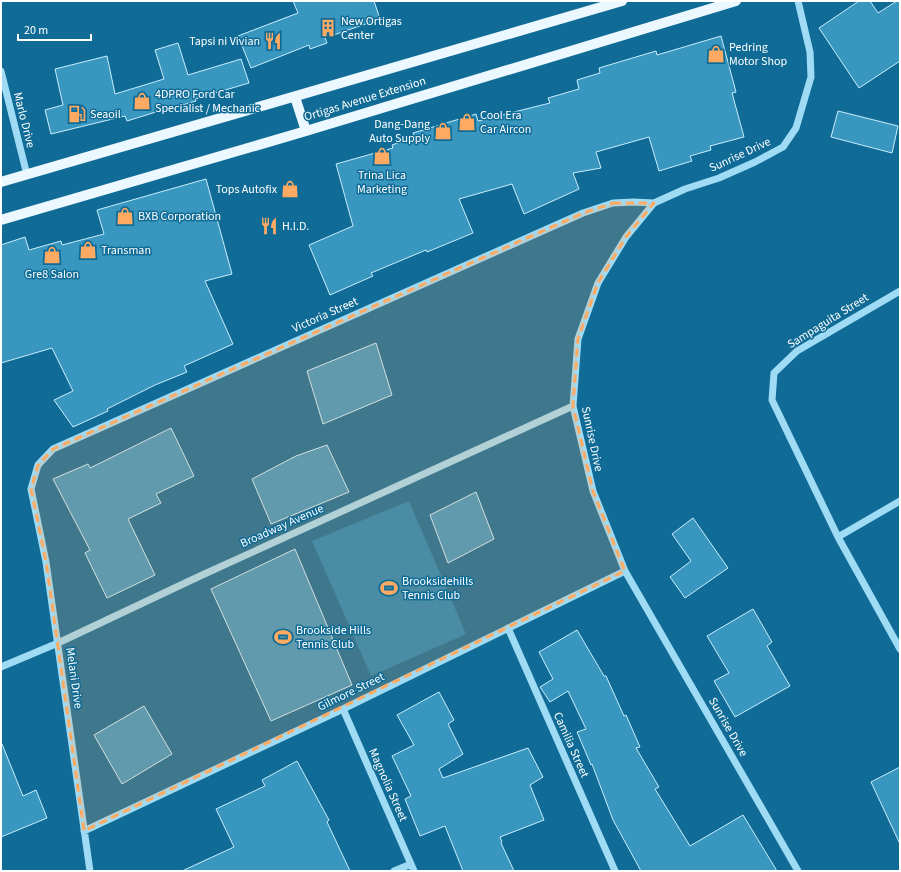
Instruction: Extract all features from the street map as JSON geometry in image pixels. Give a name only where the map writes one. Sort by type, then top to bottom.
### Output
[{"type":"main road","name":"Ortigas Avenue Extension","points":[[1,182],[622,1]]},
{"type":"main road","name":"Ortigas Avenue Extension","points":[[1,220],[306,131],[736,1]]},
{"type":"main road","points":[[295,97],[306,131]]},
{"type":"street","name":"Sunrise Drive","points":[[798,1],[810,52],[811,77],[796,128],[783,147],[719,178],[685,189],[654,203],[626,237],[598,282],[578,339],[573,406],[593,491],[625,571],[798,871]]},
{"type":"street","name":"Marlo Drive","points":[[1,71],[27,175]]},
{"type":"street","name":"Victoria Street","points":[[31,489],[38,465],[53,449],[583,213],[613,203],[654,203]]},
{"type":"street","name":"Sampaguita Street","points":[[838,537],[772,400],[774,373],[797,351],[900,291]]},
{"type":"street","name":"Broadway Avenue","points":[[1,667],[58,643],[200,576],[573,406]]},
{"type":"street","name":"Melani Drive","points":[[31,489],[46,562],[90,871]]},
{"type":"street","points":[[900,501],[838,537],[900,649]]},
{"type":"street","name":"Gilmore Street","points":[[84,831],[343,708],[625,571]]},
{"type":"street","name":"Camilia Street","points":[[508,628],[615,871]]},
{"type":"street","name":"Magnolia Street","points":[[343,708],[414,871]]},
{"type":"street","points":[[394,871],[411,864]]},
{"type":"highlighted area","points":[[613,203],[654,203],[626,237],[598,283],[578,339],[573,406],[593,491],[625,571],[84,831],[46,562],[31,489],[38,465],[53,449],[583,213]]},
{"type":"shaded area","name":"Brooksidehills Tennis Club","points":[[409,501],[466,634],[371,676],[312,541]]},
{"type":"building","points":[[293,1],[374,1],[380,19],[325,38],[327,43],[310,49],[309,45],[251,68],[238,36],[298,13]]},
{"type":"building","points":[[859,1],[870,1],[878,13],[897,1],[900,1],[900,61],[859,88],[819,28]]},
{"type":"building","points":[[721,36],[736,92],[732,93],[744,137],[710,146],[711,150],[690,156],[692,161],[659,171],[649,137],[596,152],[601,168],[573,173],[579,189],[524,214],[512,184],[459,199],[473,233],[427,252],[426,250],[371,273],[373,276],[330,295],[309,245],[353,226],[336,164],[393,148],[392,145],[414,137],[413,133],[476,114],[478,121],[550,103],[548,98],[579,89],[577,80],[600,73],[599,68],[656,51],[657,55]]},
{"type":"building","points":[[178,43],[188,75],[241,59],[249,83],[195,99],[196,101],[127,121],[125,116],[51,134],[45,110],[63,105],[55,69],[107,56],[115,94],[164,79],[155,50]]},
{"type":"building","points":[[838,111],[898,126],[892,153],[831,137]]},
{"type":"building","points":[[206,179],[232,274],[205,281],[233,344],[184,366],[187,372],[155,385],[107,409],[108,411],[73,427],[54,400],[73,391],[52,348],[1,363],[1,245],[25,237],[29,250],[61,241],[62,245],[104,234],[97,210]]},
{"type":"building","points":[[376,343],[392,395],[323,424],[307,371]]},
{"type":"building","points":[[171,428],[194,476],[156,494],[161,503],[128,519],[155,575],[107,598],[85,553],[90,550],[53,479],[88,464],[90,468]]},
{"type":"building","points":[[327,445],[349,492],[271,524],[252,479],[296,456]]},
{"type":"building","points":[[476,492],[494,539],[448,563],[430,515]]},
{"type":"building","points":[[693,518],[728,568],[685,598],[670,577],[691,561],[672,534]]},
{"type":"building","name":"Brookside Hills Tennis Club","points":[[295,549],[352,685],[271,721],[211,589]]},
{"type":"building","points":[[753,609],[772,642],[767,646],[790,686],[735,717],[714,681],[729,673],[707,636]]},
{"type":"building","points":[[577,630],[604,676],[606,676],[624,716],[626,715],[640,747],[636,748],[659,787],[655,789],[690,846],[743,815],[777,871],[641,871],[613,820],[592,764],[591,765],[577,732],[586,729],[568,691],[550,702],[540,687],[553,679],[539,652]]},
{"type":"building","points":[[439,692],[454,720],[448,724],[463,754],[439,769],[443,778],[528,748],[543,777],[530,785],[544,820],[500,837],[501,843],[514,871],[463,871],[445,826],[420,836],[405,799],[411,796],[392,756],[414,745],[397,715]]},
{"type":"building","points":[[144,706],[172,754],[122,784],[94,735]]},
{"type":"building","points":[[2,744],[23,796],[36,790],[47,818],[1,837],[1,745]]},
{"type":"building","points":[[297,761],[329,820],[327,822],[350,871],[182,871],[234,847],[216,809],[265,786],[262,780]]},
{"type":"building","points":[[900,767],[900,844],[871,782]]},
{"type":"place","name":"New Ortigas Center","points":[[328,28]]},
{"type":"place","name":"Tapsi ni Vivian","points":[[273,41]]},
{"type":"place","name":"Pedring Motor Shop","points":[[716,54]]},
{"type":"place","name":"4DPRO Ford Car Specialist / Mechanic","points":[[142,101]]},
{"type":"place","name":"Seaoil","points":[[77,114]]},
{"type":"place","name":"Cool Era Car Aircon","points":[[467,122]]},
{"type":"place","name":"Dang-Dang Auto Supply","points":[[443,131]]},
{"type":"place","name":"Trina Lica Marketing","points":[[382,156]]},
{"type":"place","name":"Tops Autofix","points":[[290,189]]},
{"type":"place","name":"BXB Corporation","points":[[125,216]]},
{"type":"place","name":"H.I.D.","points":[[269,226]]},
{"type":"place","name":"Transman","points":[[88,250]]},
{"type":"place","name":"Gre8 Salon","points":[[52,255]]},
{"type":"place","name":"Brooksidehills Tennis Club","points":[[389,588]]},
{"type":"place","name":"Brookside Hills Tennis Club","points":[[283,637]]}]
